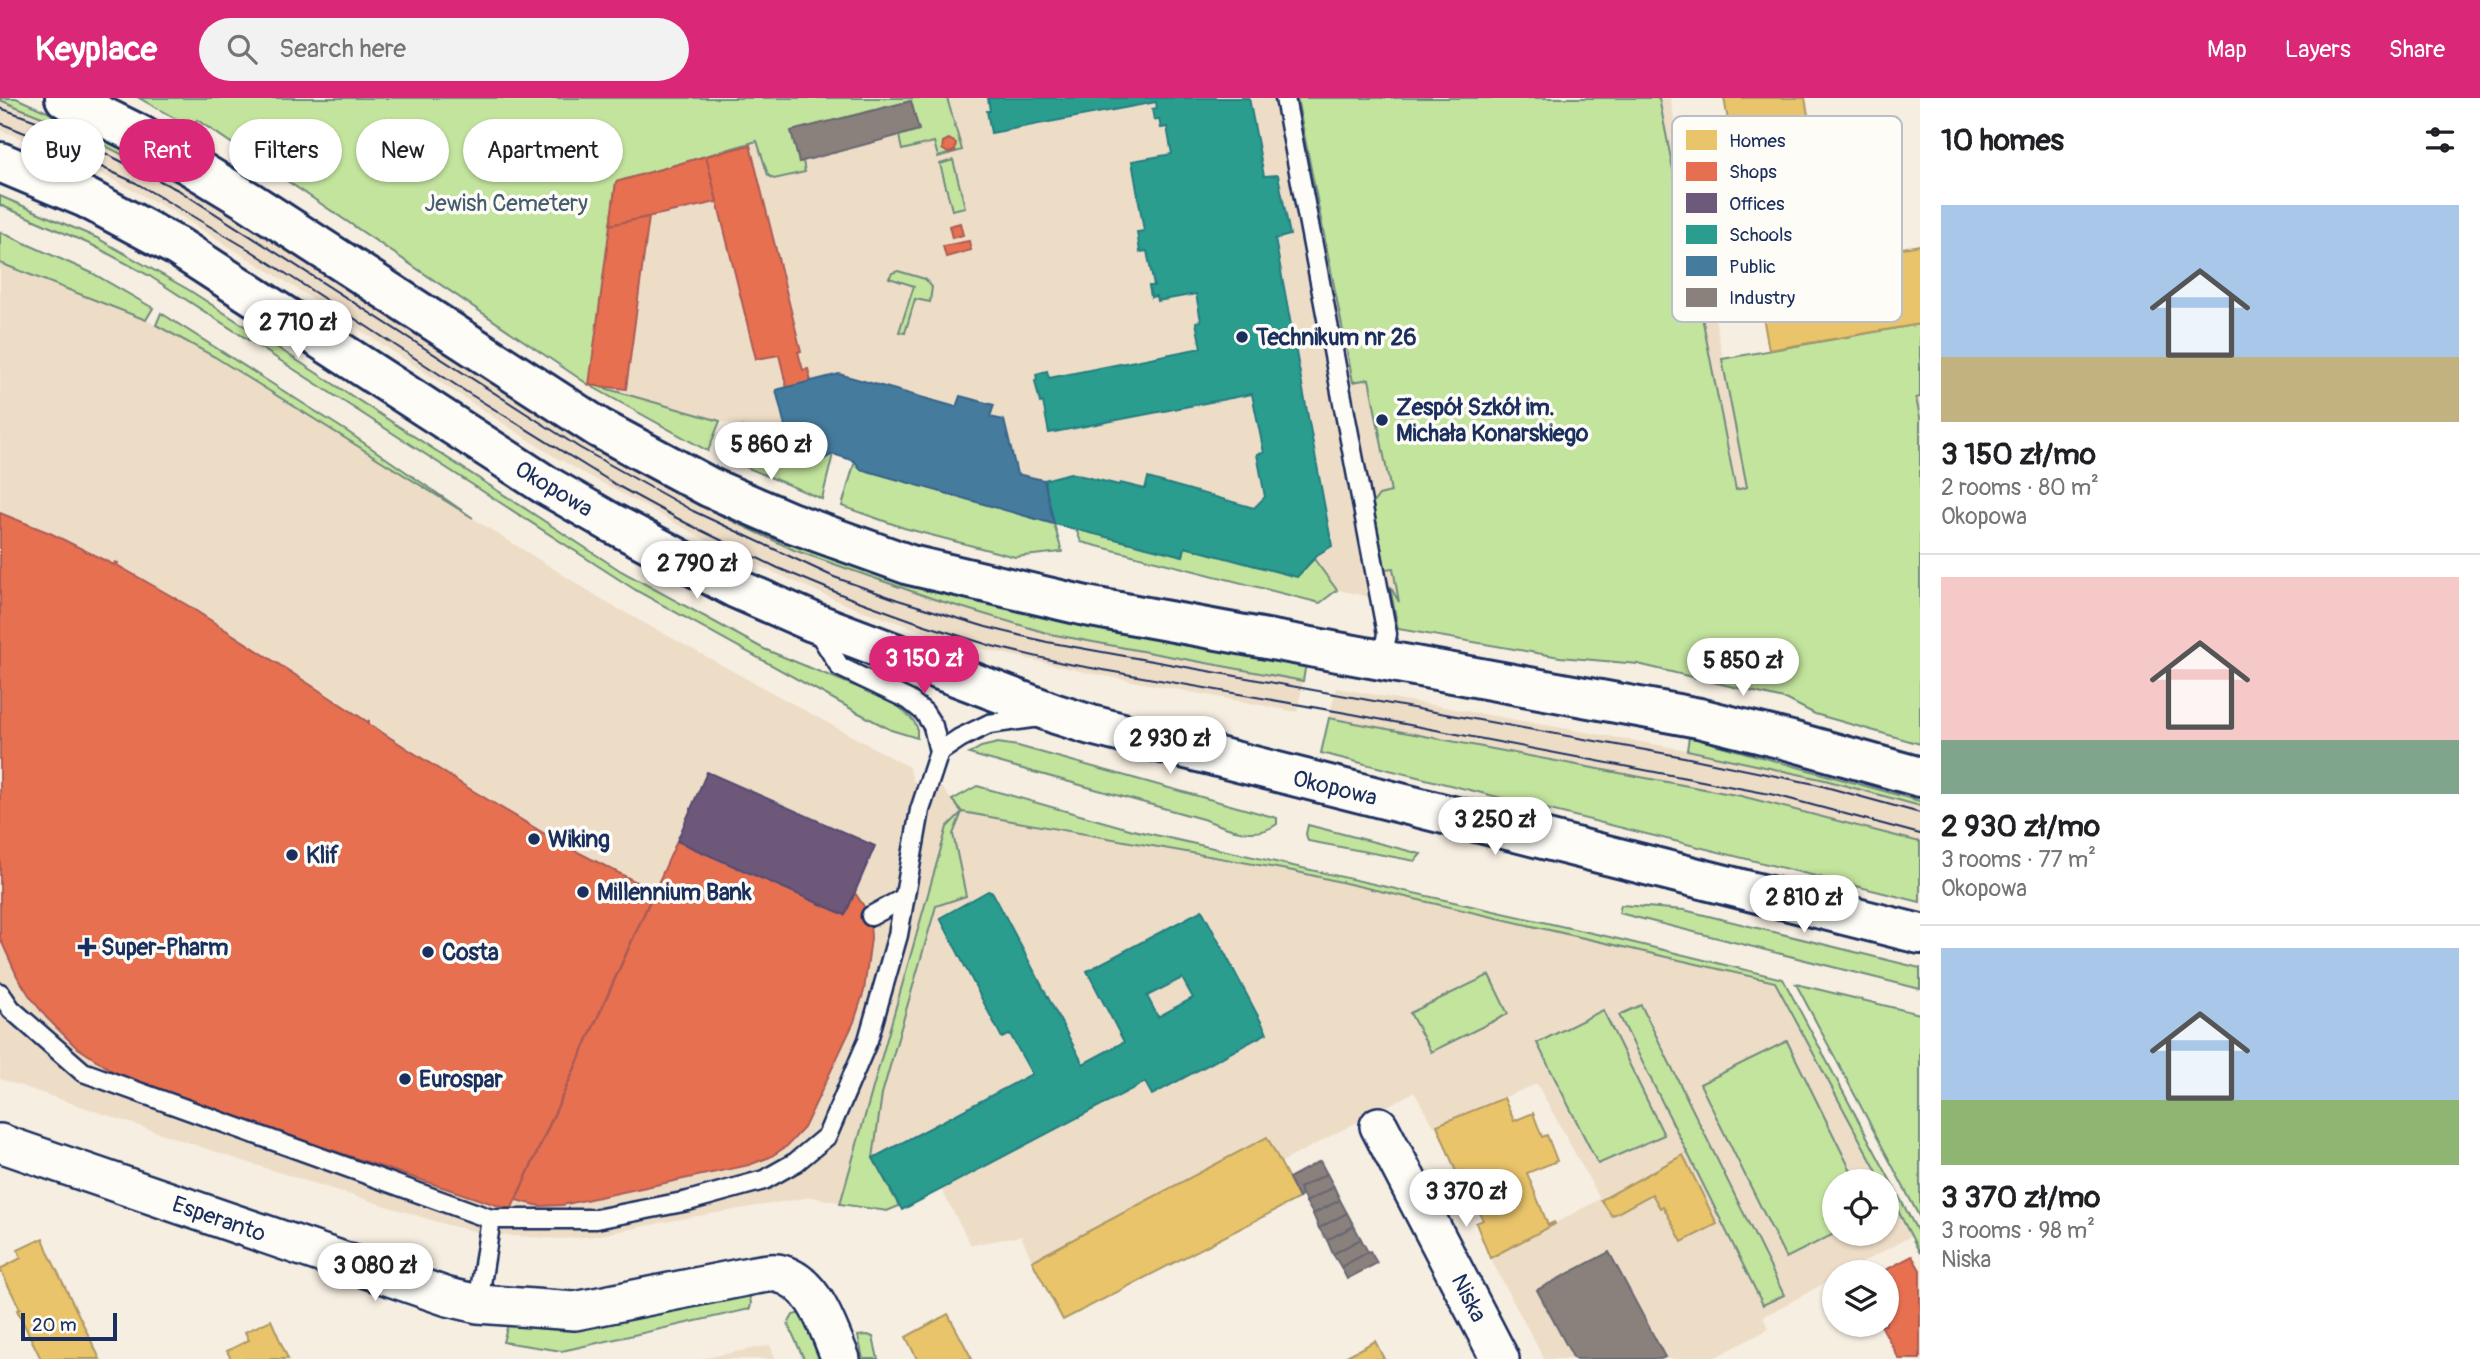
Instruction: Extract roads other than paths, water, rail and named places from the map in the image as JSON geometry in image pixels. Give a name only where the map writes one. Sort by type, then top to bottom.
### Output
[{"type":"main road","points":[[65,98],[140,135],[247,200],[599,428],[750,506],[822,535],[910,565],[1086,606],[1699,718],[1920,777]]},
{"type":"main road","name":"Okopowa","points":[[0,163],[86,198],[178,247],[544,484],[736,588],[813,622],[1056,714],[1301,779],[1920,934]]},
{"type":"street","name":"Niska","points":[[1379,1126],[1500,1359]]},
{"type":"street","name":"Esperanto","points":[[0,1143],[448,1297],[478,1304],[575,1311],[779,1273],[816,1300],[841,1359]]},
{"type":"lane","points":[[1285,98],[1387,634],[1382,659]]},
{"type":"lane","points":[[0,993],[11,1009],[83,1072],[491,1219],[596,1219],[688,1201],[764,1180],[796,1162],[827,1136],[867,1040],[898,934],[920,810],[939,752],[933,726],[924,712],[909,700],[840,667],[813,622]]},
{"type":"lane","points":[[939,752],[989,724],[1056,714]]},
{"type":"lane","points":[[871,916],[904,898]]},
{"type":"lane","points":[[478,1304],[491,1219]]},
{"type":"tram line","points":[[0,108],[53,127],[180,191],[580,448],[693,511],[834,577],[986,627],[1047,642],[1684,757],[1815,784],[1920,813]]},
{"type":"tram line","points":[[0,123],[136,183],[250,250],[465,391],[618,486],[778,568],[850,598],[992,646],[1063,663],[1352,714],[1775,795],[1920,834]]},
{"type":"place","name":"Technikum nr 26","points":[[1242,337]]},
{"type":"place","name":"Zespół Szkół im. Michała Konarskiego","points":[[1382,420]]},
{"type":"place","name":"Wiking","points":[[534,839]]},
{"type":"place","name":"Klif","points":[[292,855]]},
{"type":"place","name":"Millennium Bank","points":[[583,892]]},
{"type":"place","name":"Super-Pharm","points":[[87,947]]},
{"type":"place","name":"Costa","points":[[428,952]]},
{"type":"place","name":"Eurospar","points":[[405,1079]]},
{"type":"park label","name":"Jewish Cemetery","points":[[506,203]]}]
